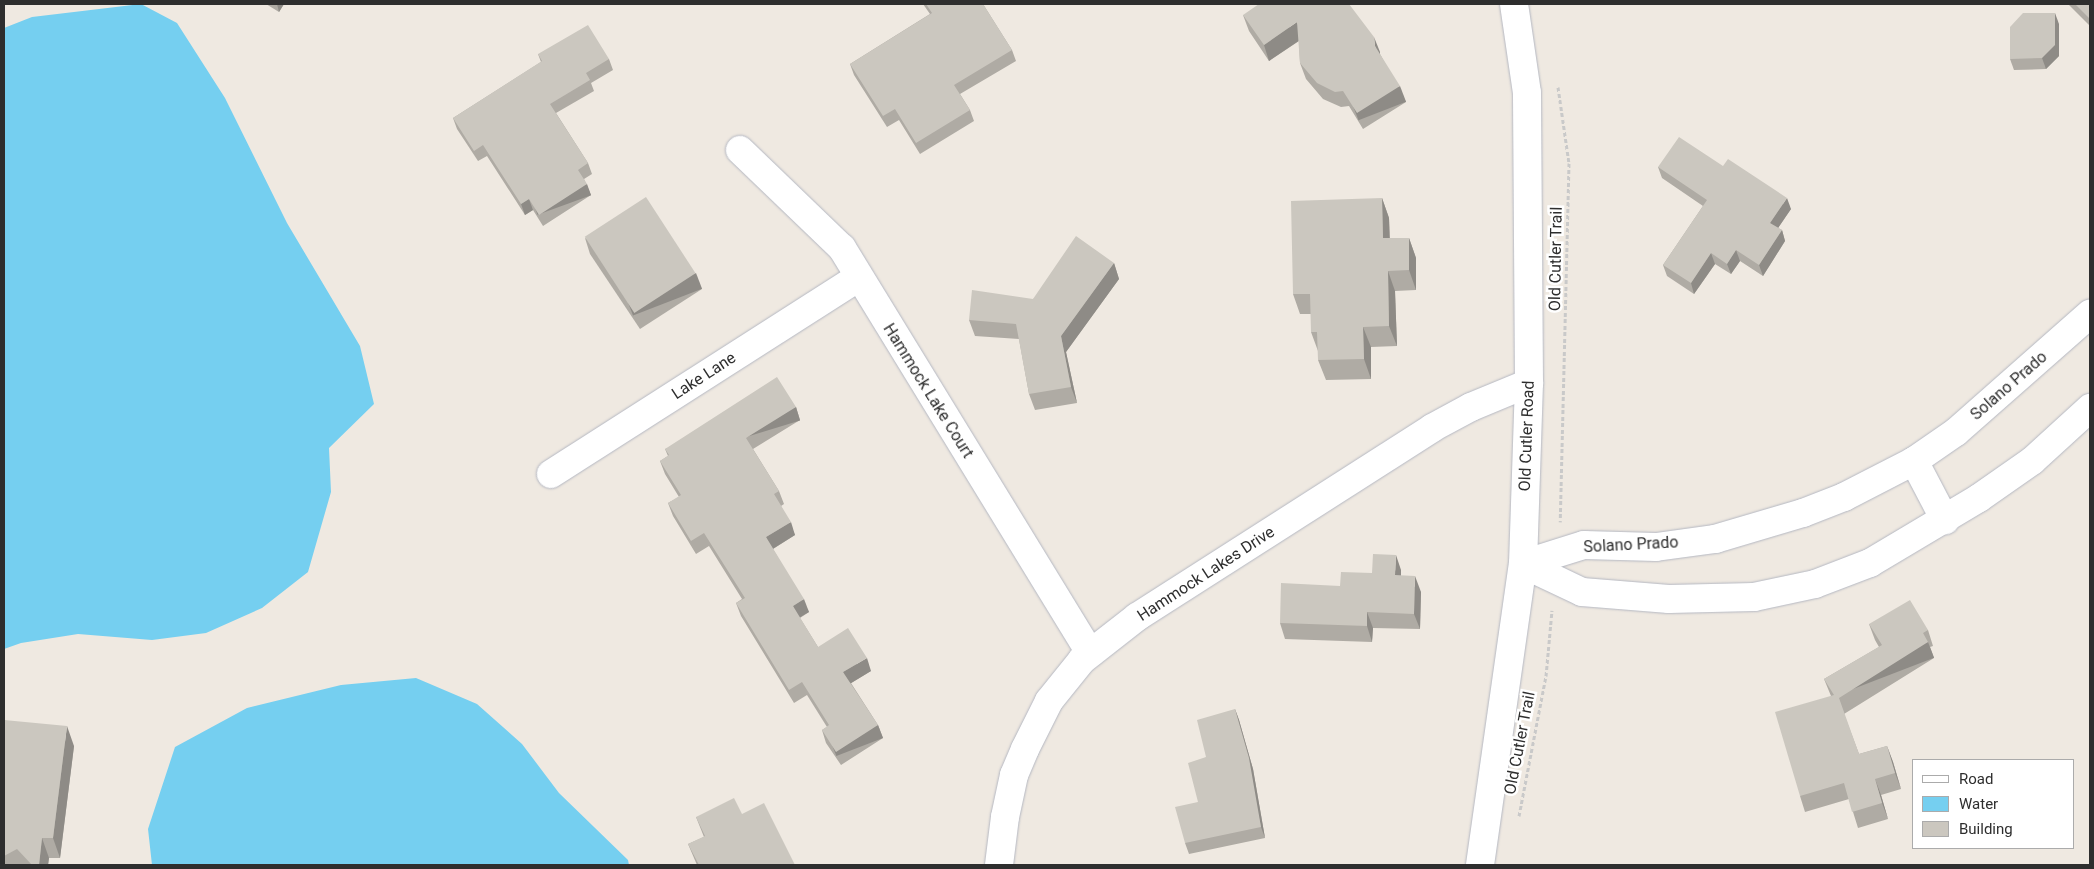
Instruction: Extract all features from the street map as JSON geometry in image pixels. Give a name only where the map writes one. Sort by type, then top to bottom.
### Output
[{"type":"street","name":"Old Cutler Road","points":[[1480,865],[1523,564],[1529,382],[1527,92],[1514,4]]},
{"type":"street","name":"Hammock Lake Court","points":[[740,150],[842,248],[858,278],[1090,653]]},
{"type":"street","name":"Lake Lane","points":[[551,474],[858,278]]},
{"type":"street","name":"Solano Prado","points":[[1523,564],[1584,545],[1656,547],[1715,539],[1803,513],[1844,497],[1914,460],[1989,405],[2090,314]]},
{"type":"street","name":"Hammock Lakes Drive","points":[[999,865],[1009,800],[1025,749],[1050,701],[1090,653],[1138,617],[1432,428],[1529,382]]},
{"type":"street","points":[[1523,564],[1582,592],[1670,599],[1754,597],[1815,584],[1845,573],[1896,549],[1945,520],[2032,461],[2090,408]]},
{"type":"street","points":[[1914,460],[1945,520]]},
{"type":"path","name":"Old Cutler Trail","points":[[1557,85],[1570,164],[1561,518]]},
{"type":"path","name":"Old Cutler Trail","points":[[1518,819],[1538,722],[1551,625]]},
{"type":"water","points":[[141,4],[177,23],[225,98],[287,223],[360,346],[374,404],[329,448],[331,492],[308,572],[262,608],[206,633],[152,640],[78,634],[21,643],[4,649],[4,28],[32,17]]},
{"type":"water","points":[[416,678],[477,704],[522,744],[559,793],[628,860],[629,865],[152,865],[148,829],[175,747],[247,708],[341,685]]},
{"type":"building","points":[[926,4],[983,4],[1012,50],[954,85],[970,110],[916,143],[895,109],[883,116],[850,64],[932,13]]},
{"type":"building","points":[[1259,4],[1349,4],[1374,37],[1375,46],[1400,86],[1357,113],[1343,91],[1335,92],[1317,83],[1300,63],[1297,22],[1264,45],[1243,15]]},
{"type":"building","points":[[2075,4],[2090,4],[2090,19]]},
{"type":"building","points":[[2023,13],[2055,13],[2055,45],[2042,58],[2010,59],[2010,27]]},
{"type":"building","points":[[588,25],[609,59],[586,73],[590,80],[550,104],[588,163],[578,170],[587,184],[539,215],[529,199],[521,204],[483,145],[474,151],[453,118],[542,61],[538,54]]},
{"type":"building","points":[[1679,137],[1723,166],[1728,159],[1787,198],[1770,223],[1782,230],[1759,265],[1736,250],[1727,264],[1711,253],[1691,283],[1663,265],[1707,200],[1658,167]]},
{"type":"building","points":[[646,197],[696,273],[634,313],[585,237]]},
{"type":"building","points":[[1382,198],[1383,238],[1409,238],[1409,270],[1388,271],[1389,326],[1363,327],[1364,359],[1318,360],[1317,332],[1311,332],[1310,294],[1293,294],[1291,201]]},
{"type":"building","points":[[1076,236],[1114,263],[1061,336],[1071,387],[1029,394],[1016,324],[969,320],[972,290],[1033,299]]},
{"type":"building","points":[[777,377],[796,407],[746,438],[779,491],[774,494],[791,522],[766,537],[804,599],[793,606],[818,647],[848,628],[867,658],[843,672],[878,725],[836,752],[822,730],[829,725],[802,682],[789,690],[736,603],[745,598],[704,533],[691,541],[668,503],[681,495],[660,461],[669,455],[665,449]]},
{"type":"building","points":[[1373,554],[1396,555],[1395,575],[1415,576],[1414,614],[1367,612],[1367,626],[1280,623],[1281,583],[1340,586],[1341,572],[1372,573]]},
{"type":"building","points":[[1910,600],[1928,630],[1923,633],[1928,642],[1839,698],[1859,754],[1887,746],[1895,773],[1875,779],[1882,803],[1852,812],[1844,783],[1800,796],[1775,712],[1834,695],[1824,679],[1882,645],[1869,624]]},
{"type":"building","points":[[1235,709],[1249,758],[1261,827],[1185,843],[1175,807],[1198,802],[1188,763],[1206,757],[1197,720]]},
{"type":"building","points":[[4,720],[67,726],[53,838],[42,838],[39,865],[32,865],[17,849],[4,856]]},
{"type":"building","points":[[734,798],[742,814],[764,803],[795,865],[699,865],[688,844],[705,836],[696,817]]}]
